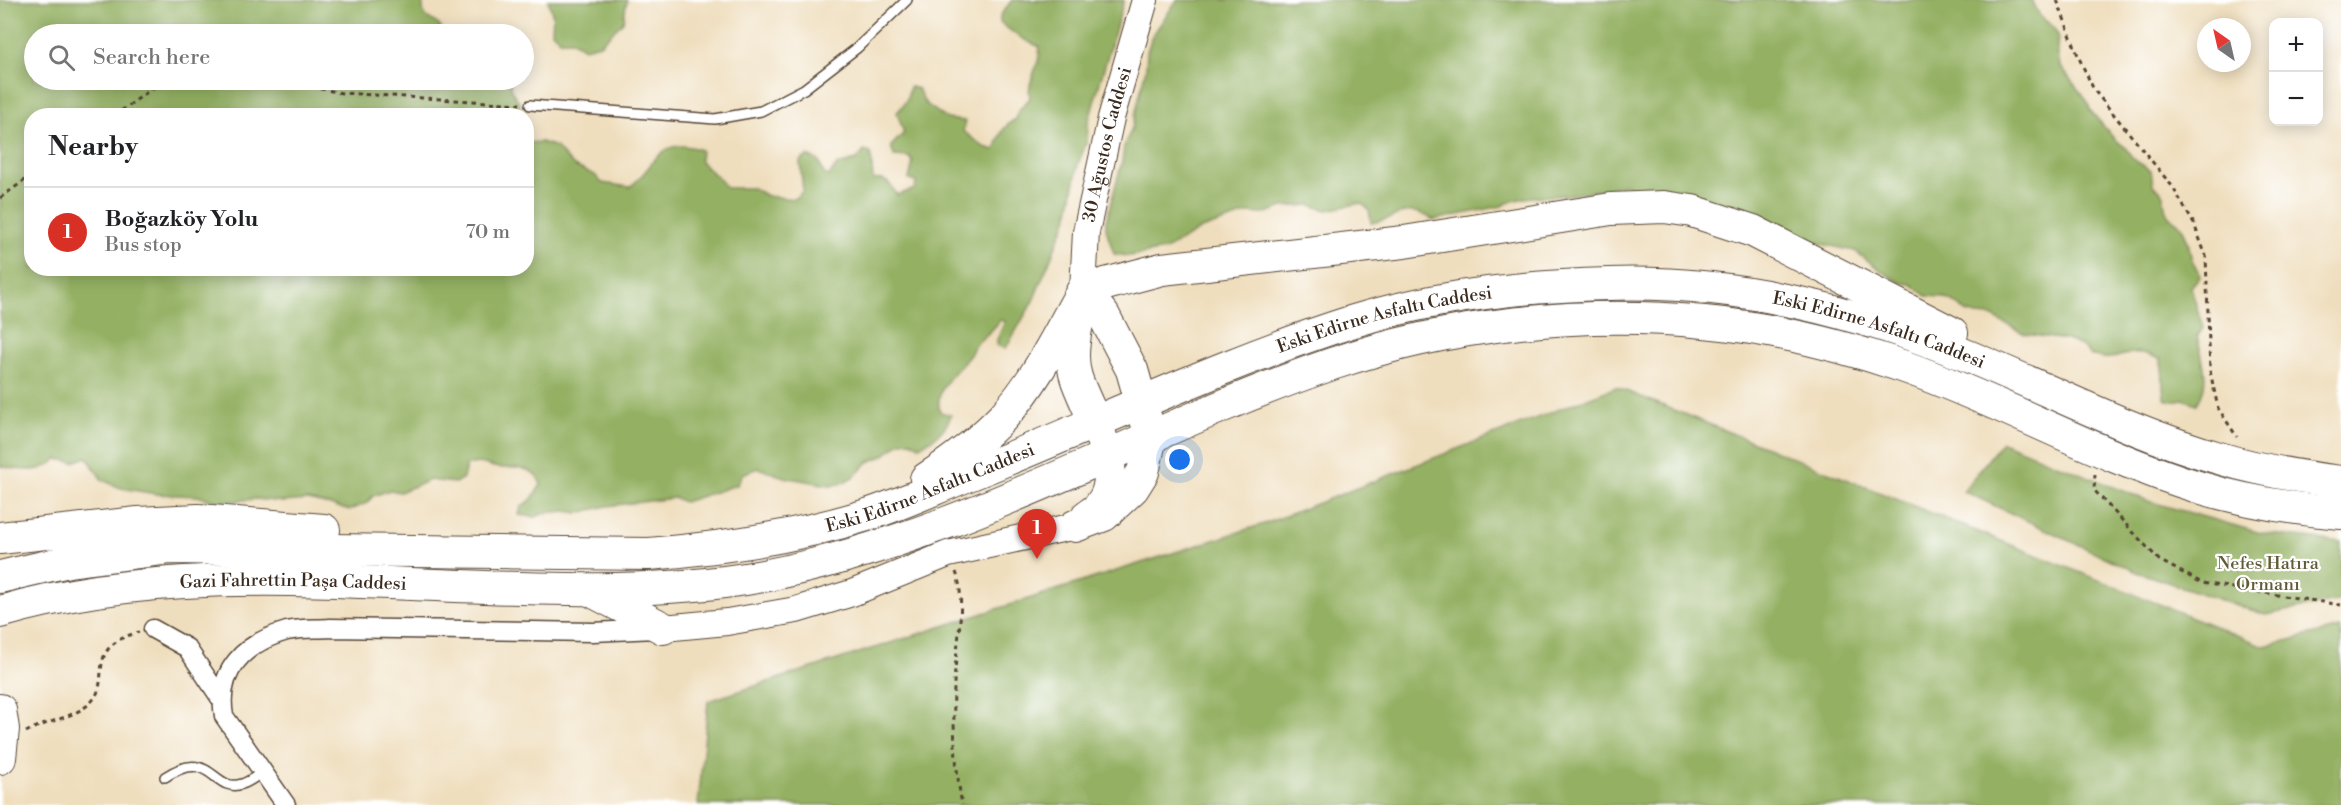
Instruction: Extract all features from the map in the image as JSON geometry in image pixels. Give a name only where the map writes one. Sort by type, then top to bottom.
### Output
[{"type":"highway","points":[[869,514],[950,463],[1003,417],[1029,383],[1083,290],[1162,269],[1392,244],[1611,209],[1664,207],[1692,211],[1723,220],[1779,243],[2018,365],[2080,405]]},
{"type":"highway","name":"Eski Edirne Asfaltı Caddesi","points":[[434,552],[649,554],[715,548],[807,531],[869,514],[1291,343],[1388,312],[1455,298],[1564,286],[1613,284],[1669,285],[1726,290],[1824,310],[1922,339],[2179,445],[2252,467],[2341,482]]},
{"type":"highway","points":[[1075,526],[1104,515],[1133,488],[1143,471],[1151,437],[1143,404],[1127,360],[1104,316],[1083,290]]},
{"type":"highway","points":[[1075,526],[1102,504],[1108,492],[1107,455],[1076,376],[1073,359],[1083,290]]},
{"type":"highway","name":"Eski Edirne Asfaltı Caddesi","points":[[589,589],[711,584],[807,567],[944,524],[1046,483],[1274,385],[1379,350],[1492,328],[1546,321],[1611,318],[1706,322],[1758,329],[1838,346],[1908,368],[2096,448],[2198,487],[2270,504],[2341,513]]},
{"type":"highway","points":[[1046,483],[1061,483],[1081,496],[1083,505],[1075,526]]},
{"type":"highway","points":[[0,538],[138,523],[198,520],[356,532],[434,552]]},
{"type":"highway","name":"Gazi Fahrettin Paşa Caddesi","points":[[0,577],[69,561],[171,548],[434,552]]},
{"type":"highway","name":"Gazi Fahrettin Paşa Caddesi","points":[[0,612],[73,594],[162,582],[589,589]]},
{"type":"highway","points":[[589,589],[663,628]]},
{"type":"main road","name":"30 Ağustos Caddesi","points":[[1083,290],[1086,232],[1111,118],[1145,0]]},
{"type":"main road","points":[[663,628],[727,622],[796,610],[852,592],[948,554],[1075,526]]},
{"type":"street","points":[[221,699],[235,660],[256,644],[288,631],[330,628],[593,632],[663,628]]},
{"type":"street","points":[[153,629],[187,648],[221,699],[224,716],[285,805]]},
{"type":"lane","points":[[530,105],[715,119],[761,111],[804,89],[857,48],[907,0]]},
{"type":"lane","points":[[165,777],[184,765],[196,765],[228,783],[237,785],[263,772]]},
{"type":"path","points":[[2057,0],[2094,90],[2172,186],[2194,224],[2206,256],[2210,371],[2218,408],[2237,437],[2252,467]]},
{"type":"path","points":[[125,108],[150,90]]},
{"type":"path","points":[[327,90],[342,93],[530,105]]},
{"type":"path","points":[[0,198],[24,181]]},
{"type":"path","points":[[2096,448],[2094,490],[2159,560],[2202,583],[2341,605]]},
{"type":"path","points":[[948,554],[957,577],[960,624],[954,681],[954,728],[962,805]]},
{"type":"path","points":[[1,736],[19,736],[43,723],[76,712],[91,703],[97,690],[103,654],[129,635],[153,629]]},
{"type":"green space","points":[[0,0],[422,0],[424,15],[438,24],[24,24],[24,90],[511,90],[520,104],[519,108],[24,108],[24,276],[534,276],[534,142],[541,142],[556,147],[574,166],[595,175],[602,183],[630,187],[667,149],[687,146],[701,150],[700,160],[726,188],[753,188],[767,196],[794,199],[803,191],[800,161],[807,156],[818,160],[824,174],[829,176],[837,165],[857,160],[864,151],[871,153],[873,180],[888,182],[897,195],[915,189],[916,182],[909,179],[913,162],[910,157],[894,156],[891,146],[904,133],[897,113],[906,101],[910,87],[918,89],[925,103],[947,119],[965,121],[963,131],[984,147],[995,150],[1004,129],[1016,119],[1019,110],[1030,98],[1030,85],[1039,53],[1039,46],[1018,36],[1000,22],[1000,16],[1012,0],[1124,0],[1088,123],[1087,141],[1078,164],[1068,217],[1032,303],[1006,348],[997,346],[997,340],[1005,321],[1000,320],[976,344],[943,388],[939,403],[940,412],[951,415],[939,434],[919,446],[911,441],[901,442],[883,456],[868,462],[855,476],[840,484],[829,485],[784,477],[758,468],[742,474],[737,485],[684,502],[675,498],[607,506],[578,513],[566,511],[543,513],[536,517],[519,515],[521,507],[531,500],[541,485],[535,475],[525,469],[497,468],[481,464],[466,466],[463,478],[455,483],[430,480],[400,492],[390,490],[373,496],[367,503],[350,510],[308,500],[283,502],[257,499],[219,502],[197,496],[156,494],[121,488],[102,480],[87,457],[74,462],[57,459],[44,467],[30,470],[0,466]]},
{"type":"green space","points":[[548,0],[627,0],[623,22],[600,44],[584,48],[571,40],[560,40],[552,32],[553,16]]},
{"type":"green space","points":[[1177,0],[2032,0],[2040,16],[2053,27],[2058,35],[2057,48],[2060,66],[2088,102],[2090,110],[2116,141],[2124,146],[2134,160],[2151,170],[2153,185],[2162,193],[2166,211],[2185,233],[2193,262],[2200,276],[2191,287],[2203,328],[2197,337],[2202,354],[2205,380],[2201,396],[2197,404],[2183,399],[2172,401],[2165,399],[2160,359],[2151,355],[2133,353],[2107,358],[2091,356],[2082,346],[2067,340],[2025,334],[1991,316],[1966,312],[1959,305],[1943,297],[1927,296],[1911,284],[1901,283],[1884,273],[1855,251],[1808,241],[1651,190],[1636,194],[1629,191],[1626,184],[1575,194],[1519,199],[1502,206],[1434,220],[1416,212],[1409,212],[1371,223],[1369,210],[1361,203],[1327,210],[1310,205],[1283,207],[1263,214],[1249,213],[1201,229],[1165,250],[1129,256],[1114,254],[1106,229],[1106,221],[1124,146],[1132,128],[1146,68],[1147,52],[1152,36]]},
{"type":"green space","points":[[1616,387],[2264,646],[2341,628],[2341,805],[698,805],[708,701],[1267,523]]},
{"type":"green space","name":"Nefes Hatıra Ormanı","points":[[2002,442],[2151,502],[2261,533],[2341,542],[2341,600],[2266,615],[2137,572],[1963,491]]},
{"type":"place","name":"Boğazköy Yolu","points":[[1037,559]]}]
